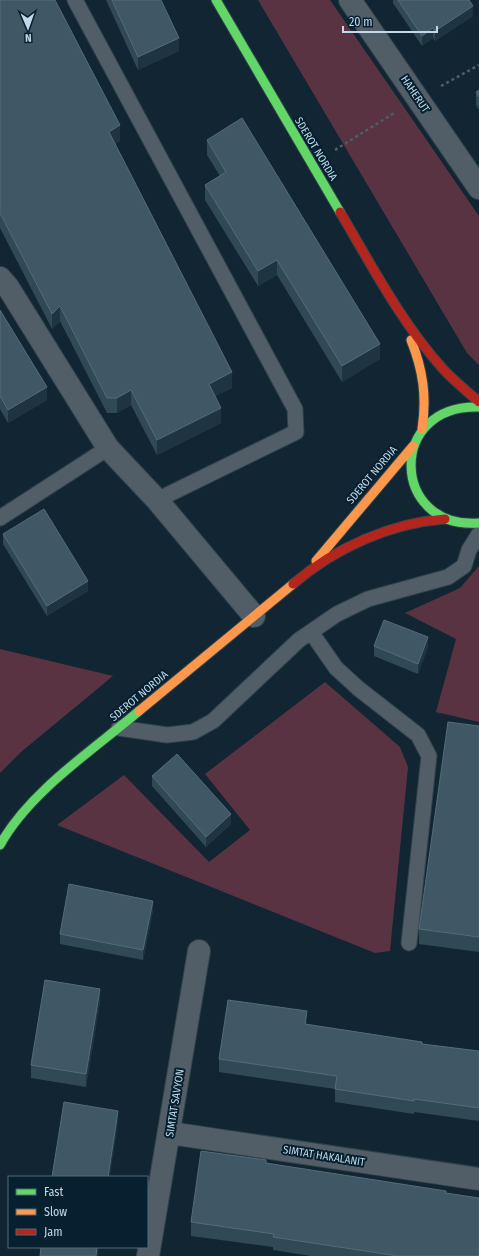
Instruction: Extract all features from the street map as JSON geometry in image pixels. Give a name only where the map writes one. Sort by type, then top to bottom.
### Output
[{"type":"street","name":"SDEROT NORDIA","points":[[216,0],[276,105],[398,310],[431,355],[479,402]]},
{"type":"street","name":"HAHERUT","points":[[350,0],[479,188]]},
{"type":"street","points":[[0,278],[8,288],[108,448],[157,500],[254,616]]},
{"type":"street","name":"SDEROT NORDIA","points":[[398,310],[419,359],[425,380],[426,407],[422,429]]},
{"type":"street","points":[[479,407],[470,406],[452,408],[437,415],[422,429],[413,446],[409,466],[413,485],[423,502],[436,514],[453,522],[472,524],[479,523]]},
{"type":"street","name":"SDEROT NORDIA","points":[[303,575],[413,446]]},
{"type":"street","name":"SDEROT NORDIA","points":[[0,845],[13,824],[28,805],[303,575],[335,555],[378,533],[409,522],[427,519],[445,519]]},
{"type":"street","name":"SIMTAT SAVYON","points":[[148,1256],[170,1133],[199,951]]},
{"type":"street","name":"SIMTAT HAKALANIT","points":[[170,1133],[479,1179]]},
{"type":"lane","points":[[75,0],[295,409],[296,432],[157,500]]},
{"type":"lane","points":[[0,518],[108,448]]},
{"type":"lane","points":[[119,728],[167,735],[193,732],[213,721],[299,640],[337,614],[368,599],[448,577],[464,566],[469,550],[479,534]]},
{"type":"lane","points":[[311,632],[336,668],[359,689],[418,735],[429,756],[409,943]]},
{"type":"shaded area","points":[[258,0],[330,0],[479,216],[479,365],[467,353]]},
{"type":"shaded area","points":[[479,566],[479,722],[436,712],[456,639],[405,613],[460,588]]},
{"type":"shaded area","points":[[0,649],[113,676],[21,752],[0,773]]},
{"type":"shaded area","points":[[325,682],[400,747],[408,767],[390,951],[375,953],[57,825],[124,775],[209,862],[250,830],[205,774]]},
{"type":"building","points":[[0,0],[55,0],[120,125],[109,132],[232,372],[209,384],[221,408],[157,440],[131,390],[117,398],[107,398],[60,306],[52,314],[0,213]]},
{"type":"building","points":[[112,0],[161,0],[179,38],[138,57]]},
{"type":"building","points":[[398,0],[469,0],[473,6],[435,31],[433,28],[422,36]]},
{"type":"building","points":[[479,90],[479,97],[476,92]]},
{"type":"building","points":[[242,118],[380,344],[342,366],[277,260],[258,271],[205,185],[226,172],[207,140]]},
{"type":"building","points":[[0,310],[47,387],[8,410],[0,396]]},
{"type":"building","points":[[44,509],[88,581],[47,606],[3,534]]},
{"type":"building","points":[[384,620],[428,637],[418,664],[374,646]]},
{"type":"building","points":[[448,722],[479,726],[479,937],[419,929]]},
{"type":"building","points":[[177,754],[231,814],[206,837],[152,776]]},
{"type":"building","points":[[69,884],[153,901],[143,950],[60,934]]},
{"type":"building","points":[[45,980],[100,989],[86,1074],[31,1065]]},
{"type":"building","points":[[228,1000],[307,1011],[305,1024],[422,1042],[422,1044],[479,1051],[479,1108],[414,1099],[414,1101],[335,1089],[337,1076],[219,1059]]},
{"type":"building","points":[[64,1102],[118,1111],[108,1176],[52,1176]]},
{"type":"building","points":[[201,1151],[266,1160],[266,1163],[446,1191],[446,1193],[479,1198],[479,1256],[398,1256],[273,1237],[274,1234],[191,1222]]},
{"type":"building","points":[[41,1248],[97,1248],[96,1256],[40,1256]]},
{"type":"traffic: fast","points":[[216,0],[340,212]]},
{"type":"traffic: fast","points":[[479,407],[449,411],[427,425],[415,444],[411,466],[416,489],[429,507],[450,520],[479,523]]},
{"type":"traffic: fast","points":[[0,845],[12,826],[27,807],[63,773],[139,711]]},
{"type":"traffic: slow","points":[[411,340],[423,384],[424,406],[422,429]]},
{"type":"traffic: slow","points":[[316,561],[413,446]]},
{"type":"traffic: slow","points":[[139,711],[293,584]]},
{"type":"traffic: jam","points":[[340,212],[400,313],[443,369],[479,402]]},
{"type":"traffic: jam","points":[[293,584],[327,559],[364,540],[404,526],[424,521],[445,519]]}]
